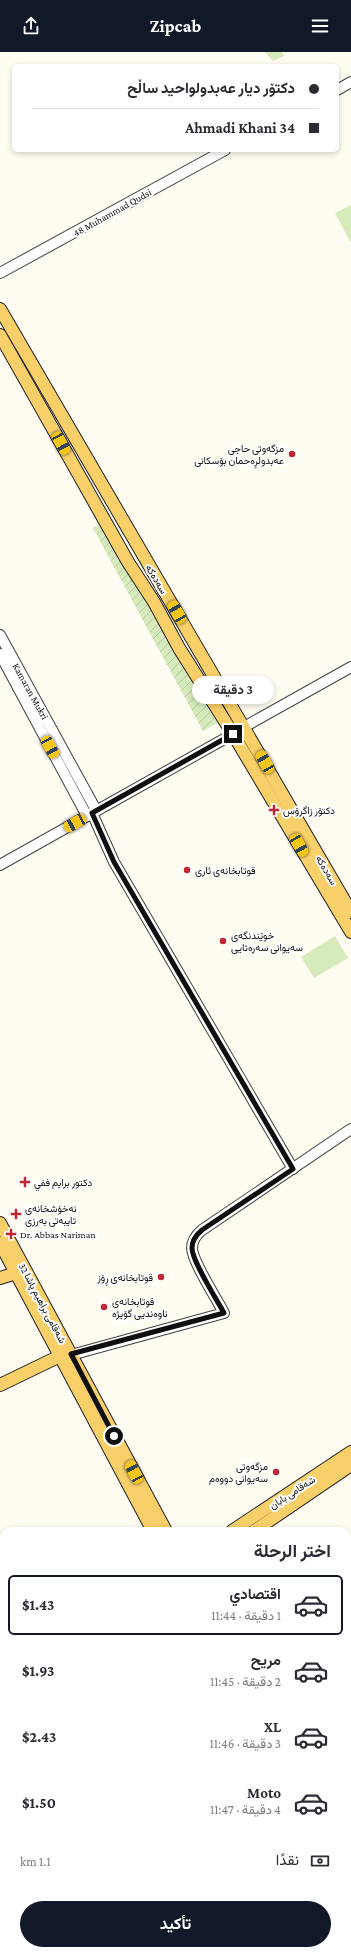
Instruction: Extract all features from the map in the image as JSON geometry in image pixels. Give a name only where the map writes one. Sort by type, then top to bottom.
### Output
[{"type":"main road","name":"سەدەکە","points":[[0,309],[244,727],[318,866]]},
{"type":"main road","name":"سەدەکە","points":[[0,335],[128,562],[157,607],[179,648],[327,881],[351,932]]},
{"type":"main road","points":[[61,443],[74,436]]},
{"type":"main road","points":[[157,607],[163,610],[168,609],[170,600]]},
{"type":"main road","points":[[171,632],[174,621],[178,621],[184,625]]},
{"type":"main road","name":"سەدەکە","points":[[327,881],[351,912]]},
{"type":"main road","name":"شەقامی براهیم پاشا 32","points":[[0,1223],[151,1527]]},
{"type":"main road","name":"شەقامی براهیم پاشا 32","points":[[0,1243],[16,1273],[66,1355],[164,1527]]},
{"type":"main road","points":[[0,1278],[16,1273]]},
{"type":"main road","points":[[0,1385],[66,1355]]},
{"type":"main road","name":"شەقامی بابان","points":[[238,1527],[351,1452]]},
{"type":"main road","points":[[260,1527],[351,1465]]},
{"type":"street","points":[[339,89],[351,82]]},
{"type":"street","name":"48 Muhammad Qudsi","points":[[0,273],[221,152]]},
{"type":"street","name":"Kamaran Mukri","points":[[0,635],[28,696],[92,813],[114,862],[293,1169]]},
{"type":"street","name":"Kamaran Mukri","points":[[0,654],[28,696]]},
{"type":"street","points":[[244,727],[351,667]]},
{"type":"street","points":[[0,865],[233,734]]},
{"type":"street","points":[[66,1355],[224,1313],[193,1255],[192,1244],[194,1238],[202,1230],[351,1129]]},
{"type":"green space","points":[[265,52],[282,52],[284,56],[273,61]]},
{"type":"green space","points":[[351,205],[351,243],[335,213]]},
{"type":"green space","points":[[101,524],[217,723],[203,731],[93,528]]},
{"type":"green space","points":[[335,936],[348,958],[314,978],[301,957]]},
{"type":"place","name":"مزگەوتی حاجی عەبدولڕەحمان بۆسکانی","points":[[292,454]]},
{"type":"place","name":"دکتۆر زاگرۆس","points":[[274,810]]},
{"type":"place","name":"قوتابخانەی ئاری","points":[[187,870]]},
{"type":"place","name":"خوێندنگەی سەیوانی سەرەتایی","points":[[223,941]]},
{"type":"place","name":"دكتور برايم ففي","points":[[25,1182]]},
{"type":"place","name":"نەخۆشخانەی تایبەتی بەرزی","points":[[16,1214]]},
{"type":"place","name":"Dr. Abbas Nariman","points":[[11,1234]]},
{"type":"place","name":"قوتابخانەی ڕۆز","points":[[161,1277]]},
{"type":"place","name":"قوتابخانه‌ی ناوه‌ندیی گۆیژه","points":[[104,1307]]},
{"type":"place","name":"مزگەوتی سەیوانی دووەم","points":[[276,1472]]},
{"type":"route","points":[[114,1436],[71,1354],[224,1313],[193,1255],[192,1244],[194,1238],[202,1230],[293,1169],[114,862],[92,813],[233,734]]}]
